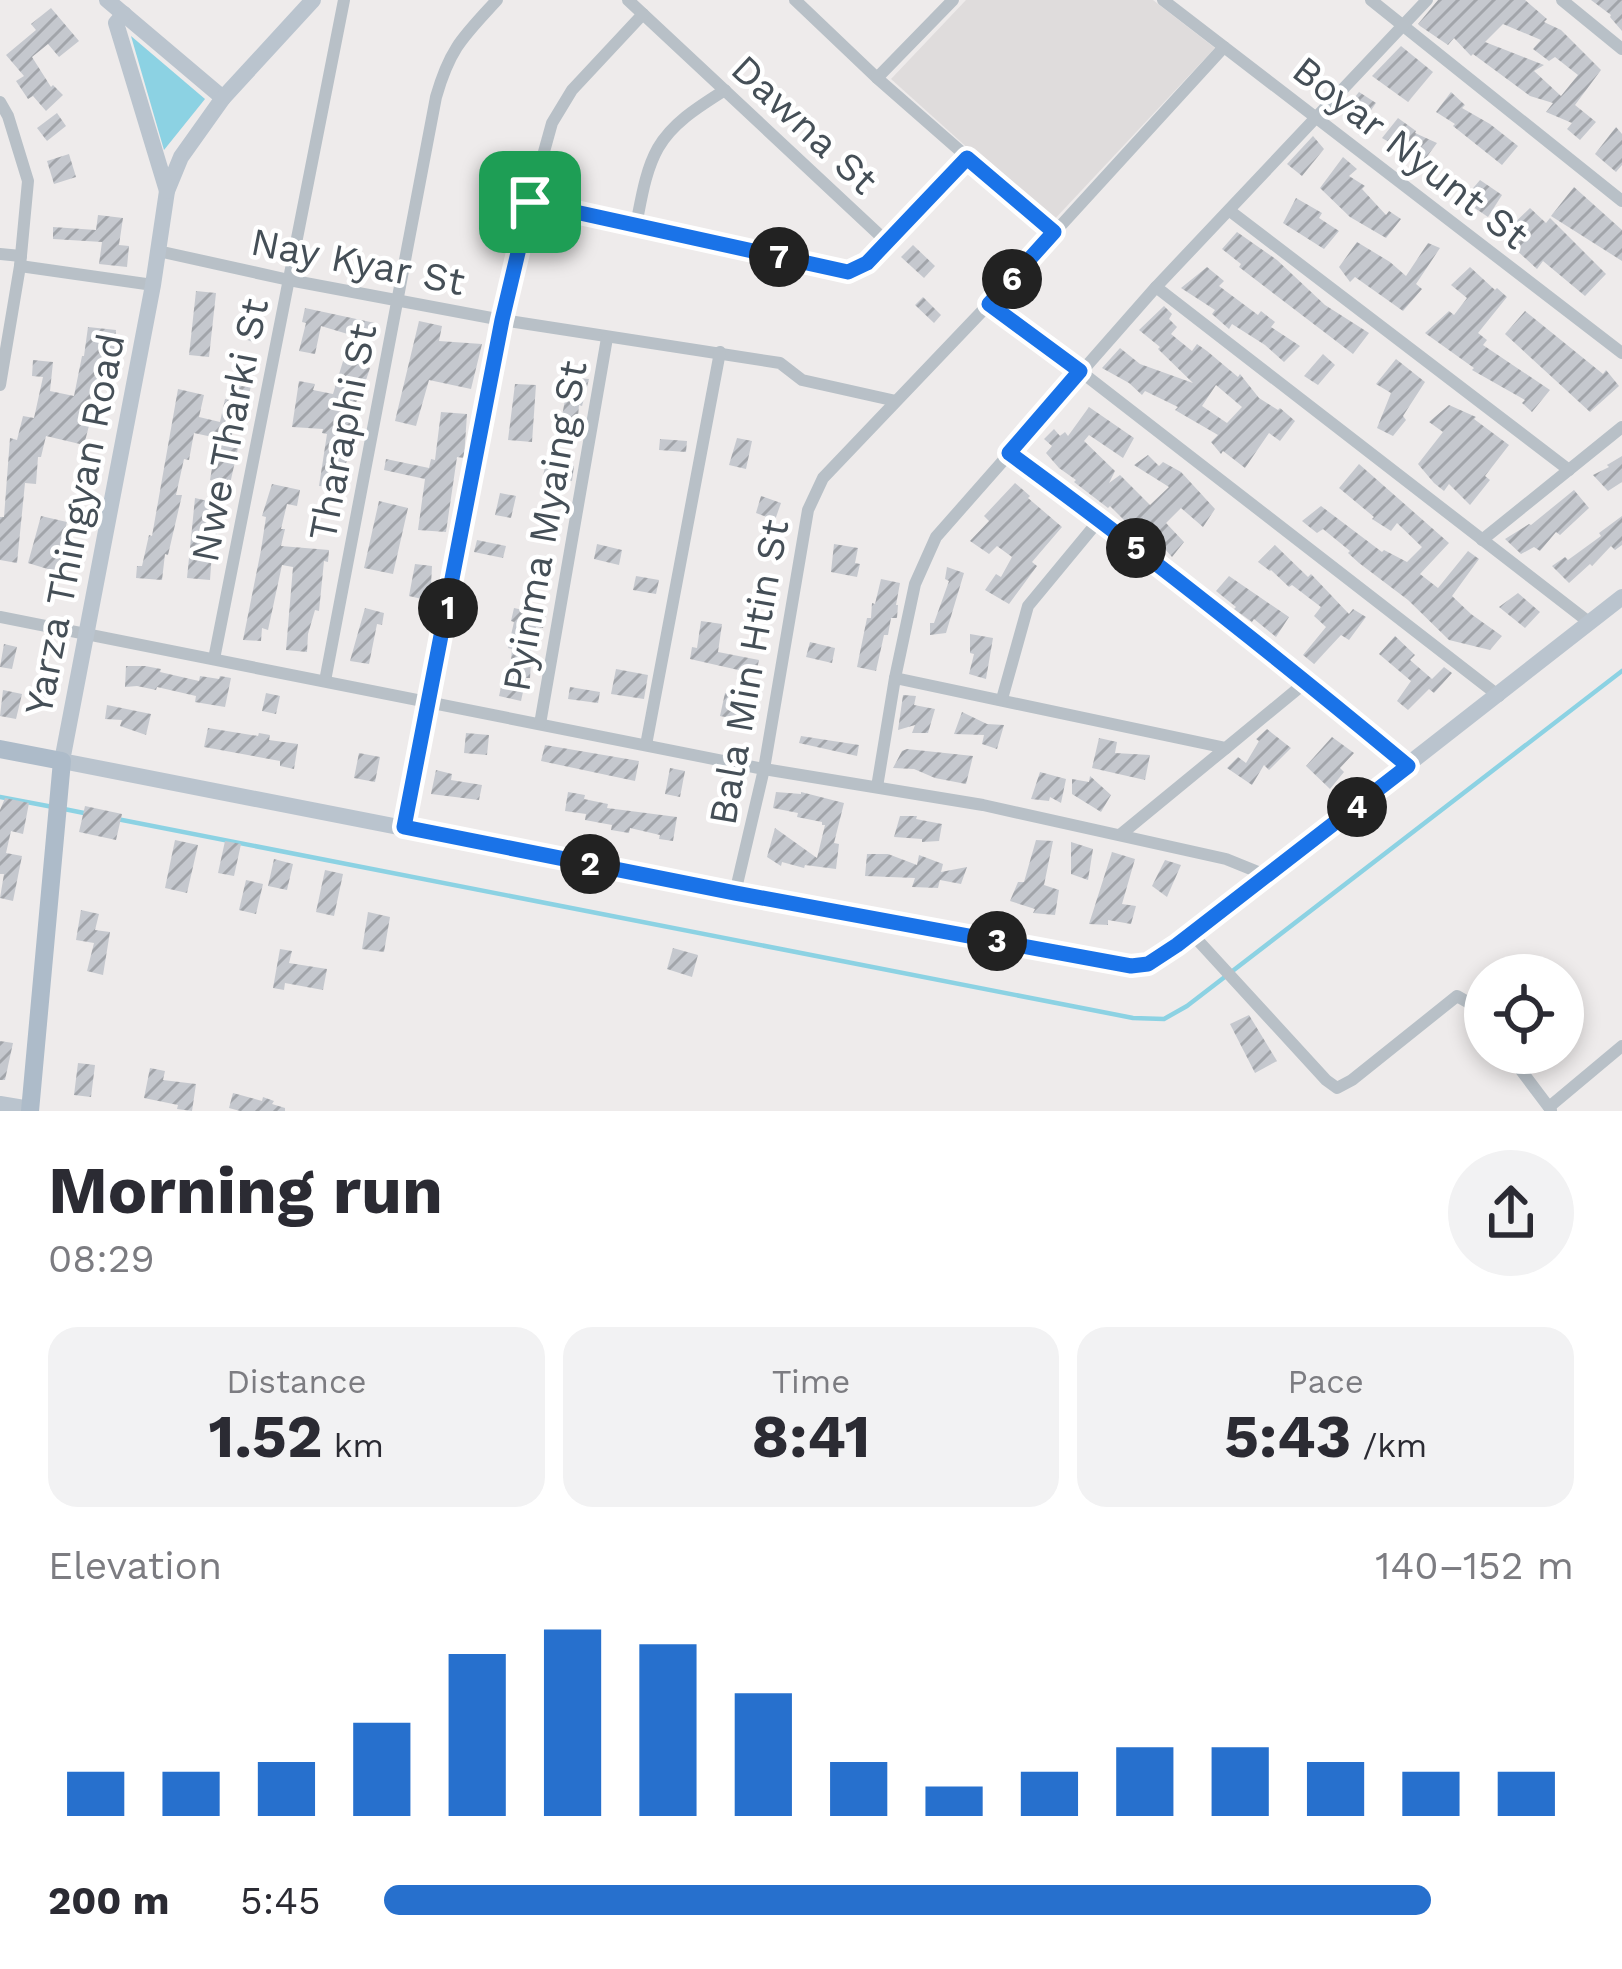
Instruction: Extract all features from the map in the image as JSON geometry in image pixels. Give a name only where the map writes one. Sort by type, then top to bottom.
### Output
[{"type":"main road","points":[[107,0],[130,7],[223,98]]},
{"type":"main road","name":"Yarza Thingyan Road","points":[[33,1110],[62,760],[153,285],[162,208],[181,157],[223,98],[314,0]]},
{"type":"main road","points":[[130,7],[116,23],[167,190]]},
{"type":"main road","points":[[0,748],[1131,966],[1148,964],[1192,934],[1622,597]]},
{"type":"main road","points":[[0,1104],[33,1110]]},
{"type":"street","name":"Nwe Tharki St","points":[[214,659],[344,0]]},
{"type":"street","name":"Tharaphi St","points":[[325,681],[436,97],[456,44],[497,0]]},
{"type":"street","name":"Dawna St","points":[[628,0],[887,242]]},
{"type":"street","points":[[797,0],[877,78],[1054,232]]},
{"type":"street","points":[[877,78],[953,0]]},
{"type":"street","name":"Boyar Nyunt St","points":[[1163,0],[1622,353]]},
{"type":"street","points":[[1371,0],[1622,201]]},
{"type":"street","points":[[877,787],[915,584],[937,537],[1156,287],[1427,0]]},
{"type":"street","points":[[1562,0],[1622,49]]},
{"type":"street","points":[[404,827],[502,320],[552,123],[572,90],[643,14]]},
{"type":"street","name":"Bala Min Htin St","points":[[735,893],[764,769],[808,510],[823,478],[1224,47]]},
{"type":"street","points":[[636,225],[658,149],[686,115],[724,90]]},
{"type":"street","points":[[0,102],[28,181],[21,261],[0,385]]},
{"type":"street","points":[[530,202],[848,272],[867,263],[967,158]]},
{"type":"street","points":[[1230,211],[1569,470]]},
{"type":"street","name":"Nay Kyar St","points":[[158,251],[502,320],[780,363],[802,380],[896,401]]},
{"type":"street","points":[[0,254],[153,285]]},
{"type":"street","points":[[1156,287],[1590,623]]},
{"type":"street","points":[[989,304],[1498,696]]},
{"type":"street","name":"Pyinma Myaing St","points":[[540,724],[607,338]]},
{"type":"street","points":[[646,745],[719,352]]},
{"type":"street","points":[[1483,540],[1622,428]]},
{"type":"street","points":[[1009,453],[1100,519],[1408,766]]},
{"type":"street","points":[[1002,698],[1028,606],[1100,519]]},
{"type":"street","points":[[0,617],[764,769],[983,806],[1226,859],[1268,876]]},
{"type":"street","points":[[895,678],[1226,748]]},
{"type":"street","points":[[1120,835],[1306,682]]},
{"type":"street","points":[[1192,934],[1337,1088],[1456,996],[1464,1000]]},
{"type":"street","points":[[1524,1074],[1550,1109],[1622,1046]]},
{"type":"shaded area","points":[[966,0],[1153,0],[1215,48],[1051,223],[891,79]]},
{"type":"water","points":[[131,36],[205,99],[164,150]]},
{"type":"building","points":[[1438,0],[1525,0],[1601,70],[1575,105],[1596,122],[1580,140],[1567,129],[1572,123],[1546,112],[1553,103],[1530,96],[1471,56],[1454,38],[1448,45],[1418,24]],"holes":[[[1503,24],[1541,40],[1533,49],[1549,61],[1555,57],[1578,75],[1561,96],[1534,71],[1544,65],[1485,42]]]},
{"type":"building","points":[[1591,0],[1622,0],[1622,31],[1611,15]]},
{"type":"building","points":[[51,8],[79,41],[59,57],[48,44],[32,57],[51,87],[63,95],[46,111],[33,96],[28,99],[16,81],[24,76],[6,55],[36,30],[31,24]]},
{"type":"building","points":[[1401,46],[1433,72],[1408,102],[1372,76]]},
{"type":"building","points":[[1359,92],[1376,103],[1367,116],[1350,103]]},
{"type":"building","points":[[1451,92],[1465,105],[1462,108],[1518,146],[1502,165],[1436,112]]},
{"type":"building","points":[[57,113],[66,126],[47,141],[37,128]]},
{"type":"building","points":[[1398,118],[1437,143],[1423,162],[1382,138]]},
{"type":"building","points":[[1616,127],[1622,134],[1622,165],[1616,172],[1595,154]]},
{"type":"building","points":[[1313,136],[1324,149],[1302,176],[1287,164]]},
{"type":"building","points":[[69,154],[76,177],[54,184],[47,161]]},
{"type":"building","points":[[1343,157],[1357,169],[1349,176],[1365,186],[1362,189],[1386,215],[1389,211],[1401,219],[1386,238],[1350,217],[1320,188]]},
{"type":"building","points":[[1480,180],[1502,195],[1488,217],[1463,200]]},
{"type":"building","points":[[1574,187],[1622,230],[1622,261],[1551,216]]},
{"type":"building","points":[[1296,198],[1322,213],[1319,218],[1339,231],[1324,249],[1283,223]]},
{"type":"building","points":[[1530,208],[1546,223],[1550,218],[1606,274],[1585,296],[1543,261],[1537,269],[1501,236]]},
{"type":"building","points":[[98,215],[123,218],[119,245],[129,246],[127,267],[99,264],[102,242],[53,239],[53,227],[96,230]]},
{"type":"building","points":[[1237,232],[1277,260],[1325,305],[1369,333],[1353,354],[1239,267],[1222,249]]},
{"type":"building","points":[[1357,242],[1406,276],[1428,243],[1440,248],[1416,284],[1422,289],[1403,311],[1355,277],[1350,282],[1339,267]]},
{"type":"building","points":[[913,245],[935,266],[924,278],[901,257]]},
{"type":"building","points":[[1207,267],[1224,281],[1219,286],[1258,315],[1261,311],[1275,322],[1271,327],[1300,346],[1284,362],[1232,324],[1229,329],[1212,314],[1215,310],[1181,288]]},
{"type":"building","points":[[1470,267],[1507,297],[1478,333],[1487,340],[1483,345],[1550,390],[1532,412],[1522,403],[1525,400],[1472,370],[1425,333],[1449,311],[1454,315],[1467,298],[1451,285]]},
{"type":"building","points":[[196,291],[216,293],[209,357],[189,355]]},
{"type":"building","points":[[923,297],[941,315],[934,323],[915,305]]},
{"type":"building","points":[[1164,306],[1177,327],[1171,334],[1192,351],[1197,344],[1238,377],[1240,374],[1259,398],[1295,421],[1280,441],[1269,433],[1245,468],[1221,454],[1211,442],[1218,435],[1175,410],[1178,407],[1145,391],[1142,395],[1102,368],[1120,348],[1140,364],[1193,383],[1139,330]],"holes":[[[1216,385],[1242,407],[1227,423],[1202,406]]]},
{"type":"building","points":[[305,308],[375,323],[365,366],[370,368],[352,422],[344,473],[350,473],[349,488],[319,486],[327,434],[323,429],[292,427],[299,381],[333,394],[351,335],[321,326],[315,354],[299,351]]},
{"type":"building","points":[[1525,311],[1603,374],[1606,370],[1619,386],[1590,412],[1505,334]]},
{"type":"building","points":[[246,319],[259,324],[253,342],[239,337]]},
{"type":"building","points":[[419,321],[442,326],[439,341],[482,344],[471,389],[429,380],[416,426],[395,421]]},
{"type":"building","points":[[88,327],[116,330],[114,350],[103,349],[95,419],[91,418],[84,445],[46,436],[36,484],[25,483],[17,563],[0,560],[10,438],[17,440],[23,416],[34,418],[43,377],[32,376],[33,360],[53,362],[50,391],[74,396]]},
{"type":"building","points":[[1323,354],[1335,365],[1318,385],[1304,376]]},
{"type":"building","points":[[1396,359],[1425,382],[1393,436],[1377,428],[1391,393],[1376,384]]},
{"type":"building","points":[[235,370],[254,372],[244,418],[236,417],[229,447],[238,448],[230,484],[210,480],[217,438],[194,433],[176,495],[182,495],[162,580],[136,578],[152,536],[178,389],[204,395],[199,417],[220,422],[225,399],[232,400]]},
{"type":"building","points":[[565,377],[589,379],[579,405],[577,429],[560,427]]},
{"type":"building","points":[[515,384],[536,385],[532,442],[508,440]]},
{"type":"building","points":[[1449,405],[1476,417],[1509,445],[1470,505],[1449,484],[1444,491],[1418,464],[1443,432],[1429,422]]},
{"type":"building","points":[[1089,407],[1134,438],[1123,458],[1089,435],[1084,441],[1115,471],[1109,483],[1120,475],[1150,505],[1169,487],[1134,465],[1148,455],[1159,466],[1163,462],[1181,472],[1215,509],[1203,527],[1181,508],[1166,523],[1184,542],[1172,557],[1157,540],[1074,482],[1046,453],[1052,446],[1044,439],[1054,429],[1068,436]]},
{"type":"building","points":[[441,412],[467,414],[464,458],[457,457],[446,532],[418,530],[425,479],[384,470],[386,459],[429,468],[431,459],[435,460]]},
{"type":"building","points":[[737,438],[752,441],[746,469],[729,465]]},
{"type":"building","points":[[660,439],[687,441],[686,452],[659,450]]},
{"type":"building","points":[[1622,456],[1622,482],[1608,491],[1593,475]]},
{"type":"building","points":[[547,460],[574,466],[572,481],[543,475]]},
{"type":"building","points":[[1359,464],[1449,543],[1420,574],[1438,588],[1468,551],[1479,559],[1452,596],[1502,636],[1490,650],[1449,640],[1323,529],[1317,533],[1302,521],[1321,506],[1382,552],[1407,562],[1422,547],[1397,523],[1391,531],[1372,519],[1339,488]]},
{"type":"building","points":[[1015,483],[1062,527],[1032,562],[1037,566],[1009,604],[985,590],[996,574],[1001,577],[1012,557],[997,546],[989,554],[970,541],[989,521],[984,516]]},
{"type":"building","points":[[272,484],[300,490],[297,506],[287,504],[281,546],[329,550],[307,652],[286,650],[293,567],[282,565],[268,630],[262,628],[261,641],[243,640],[261,550],[266,517],[262,516]]},
{"type":"building","points":[[1574,490],[1589,508],[1560,535],[1556,532],[1540,551],[1534,547],[1521,554],[1505,539],[1531,525]]},
{"type":"building","points":[[500,493],[516,496],[511,518],[495,515]]},
{"type":"building","points":[[761,496],[781,503],[775,520],[756,513]]},
{"type":"building","points":[[195,498],[225,505],[210,580],[187,578]]},
{"type":"building","points":[[379,501],[408,508],[393,574],[364,568]]},
{"type":"building","points":[[541,510],[561,514],[558,529],[538,524]]},
{"type":"building","points":[[41,516],[67,522],[59,553],[70,556],[64,574],[28,563]]},
{"type":"building","points":[[1622,516],[1622,545],[1615,550],[1611,546],[1569,583],[1552,566],[1565,557],[1568,560]]},
{"type":"building","points":[[477,540],[506,546],[503,558],[474,552]]},
{"type":"building","points":[[597,544],[622,550],[619,565],[594,559]]},
{"type":"building","points":[[834,544],[858,548],[857,577],[831,572]]},
{"type":"building","points":[[1275,545],[1349,614],[1353,609],[1366,617],[1349,640],[1341,635],[1314,664],[1303,655],[1326,627],[1314,616],[1321,607],[1258,562]]},
{"type":"building","points":[[415,564],[432,566],[431,585],[438,587],[435,602],[409,596]]},
{"type":"building","points":[[947,567],[964,573],[946,633],[930,635],[930,623],[934,623],[949,581],[945,579]]},
{"type":"building","points":[[636,576],[659,580],[656,594],[633,590]]},
{"type":"building","points":[[1229,576],[1289,617],[1276,637],[1216,591]]},
{"type":"building","points":[[881,579],[900,583],[897,618],[891,618],[888,635],[884,635],[876,671],[857,667]]},
{"type":"building","points":[[1518,593],[1540,612],[1525,628],[1499,607]]},
{"type":"building","points":[[365,608],[384,613],[382,625],[377,624],[369,664],[350,661]]},
{"type":"building","points":[[514,608],[546,615],[543,628],[536,627],[528,663],[530,678],[526,678],[521,701],[499,696],[502,683],[509,684]]},
{"type":"building","points":[[701,621],[722,624],[718,652],[759,660],[756,674],[690,659],[692,647],[697,648]]},
{"type":"building","points":[[970,634],[993,638],[986,679],[969,674],[974,654],[970,653]]},
{"type":"building","points":[[1395,636],[1415,655],[1410,660],[1432,679],[1444,667],[1452,673],[1434,693],[1429,689],[1408,710],[1397,701],[1411,681],[1379,654]]},
{"type":"building","points":[[810,642],[835,648],[832,663],[806,657]]},
{"type":"building","points":[[4,644],[17,647],[12,669],[0,667]]},
{"type":"building","points":[[126,666],[161,669],[199,681],[200,676],[231,678],[225,707],[195,702],[196,696],[157,687],[125,687]]},
{"type":"building","points":[[616,669],[648,675],[644,699],[611,694]]},
{"type":"building","points":[[570,687],[600,692],[598,703],[568,699]]},
{"type":"building","points":[[3,690],[22,694],[16,719],[0,716]]},
{"type":"building","points":[[266,693],[280,696],[276,714],[262,711]]},
{"type":"building","points":[[725,693],[756,699],[751,722],[720,716]]},
{"type":"building","points":[[903,695],[916,696],[914,705],[935,709],[928,733],[912,733],[915,725],[898,730]]},
{"type":"building","points":[[107,705],[151,714],[146,735],[120,726],[122,720],[105,719]]},
{"type":"building","points":[[962,712],[987,724],[1004,725],[997,749],[982,744],[984,735],[954,734]]},
{"type":"building","points":[[208,728],[259,733],[270,735],[269,740],[298,744],[294,769],[280,766],[280,761],[204,747]]},
{"type":"building","points":[[1267,729],[1291,748],[1269,770],[1264,765],[1252,785],[1227,768],[1238,757],[1246,763],[1256,739]]},
{"type":"building","points":[[466,733],[489,735],[487,755],[464,753]]},
{"type":"building","points":[[801,736],[859,745],[857,756],[799,743]]},
{"type":"building","points":[[1332,737],[1354,753],[1330,789],[1306,766]]},
{"type":"building","points":[[1099,738],[1117,742],[1115,753],[1150,755],[1145,780],[1092,768]]},
{"type":"building","points":[[545,745],[639,761],[635,781],[541,761]]},
{"type":"building","points":[[907,749],[973,756],[966,784],[893,768]]},
{"type":"building","points":[[359,753],[380,757],[375,782],[354,778]]},
{"type":"building","points":[[670,768],[685,771],[680,797],[665,794]]},
{"type":"building","points":[[436,770],[452,774],[451,780],[482,785],[479,800],[431,794]]},
{"type":"building","points":[[1040,772],[1066,779],[1061,803],[1050,797],[1049,801],[1031,799]]},
{"type":"building","points":[[1090,776],[1111,795],[1101,812],[1072,794],[1072,779],[1089,782]]},
{"type":"building","points":[[568,792],[608,804],[607,808],[677,817],[673,841],[630,828],[629,833],[611,830],[612,825],[585,820],[586,814],[565,811]]},
{"type":"building","points":[[776,792],[801,792],[844,803],[834,843],[839,844],[836,869],[782,862],[781,866],[767,857],[775,828],[817,858],[825,825],[773,808]]},
{"type":"building","points":[[5,798],[29,803],[23,834],[11,831],[6,853],[22,856],[13,901],[0,898],[4,874],[0,874],[0,810]]},
{"type":"building","points":[[85,806],[122,814],[116,840],[79,832]]},
{"type":"building","points":[[900,816],[942,824],[939,841],[894,837]]},
{"type":"building","points":[[175,840],[198,845],[187,893],[165,888]]},
{"type":"building","points":[[1036,840],[1053,841],[1044,885],[1059,890],[1055,915],[1033,913],[1035,909],[1010,901],[1018,882],[1024,882]]},
{"type":"building","points":[[225,841],[241,844],[234,876],[218,873]]},
{"type":"building","points":[[1071,842],[1093,849],[1088,880],[1071,874]]},
{"type":"building","points":[[1112,852],[1135,859],[1122,904],[1136,906],[1131,924],[1108,920],[1108,925],[1089,924]]},
{"type":"building","points":[[867,854],[888,854],[917,865],[919,855],[943,864],[941,872],[967,867],[961,884],[940,880],[938,888],[912,887],[915,878],[865,876]]},
{"type":"building","points":[[274,859],[293,864],[287,890],[268,886]]},
{"type":"building","points":[[1165,860],[1181,865],[1167,897],[1152,886]]},
{"type":"building","points":[[325,870],[343,874],[334,916],[316,912]]},
{"type":"building","points":[[246,880],[263,884],[256,914],[239,910]]},
{"type":"building","points":[[81,910],[99,914],[95,930],[110,932],[103,975],[87,971],[94,943],[76,940]]},
{"type":"building","points":[[368,912],[390,917],[384,952],[362,949]]},
{"type":"building","points":[[673,948],[698,955],[692,977],[667,969]]},
{"type":"building","points":[[280,949],[292,951],[289,963],[327,969],[323,990],[285,983],[284,990],[273,988]]},
{"type":"building","points":[[1249,1015],[1277,1061],[1255,1073],[1230,1024]]},
{"type":"building","points":[[0,1041],[13,1043],[5,1080],[0,1080]]},
{"type":"building","points":[[78,1063],[95,1065],[91,1097],[74,1095]]},
{"type":"building","points":[[150,1068],[165,1071],[163,1080],[196,1084],[192,1111],[144,1098]]},
{"type":"building","points":[[233,1093],[262,1101],[263,1097],[285,1111],[229,1108]]},
{"type":"waterway","points":[[117,819],[1133,1018],[1164,1019],[1622,671]]},
{"type":"waterway","points":[[0,797],[53,807]]},
{"type":"waterway","points":[[64,809],[89,814]]},
{"type":"route","points":[[967,158],[1054,232],[989,304],[1080,371],[1009,453],[1100,519],[1408,766],[1177,945],[1148,964],[1131,966],[404,827],[502,320],[530,202],[848,272],[867,263],[967,158]]}]
